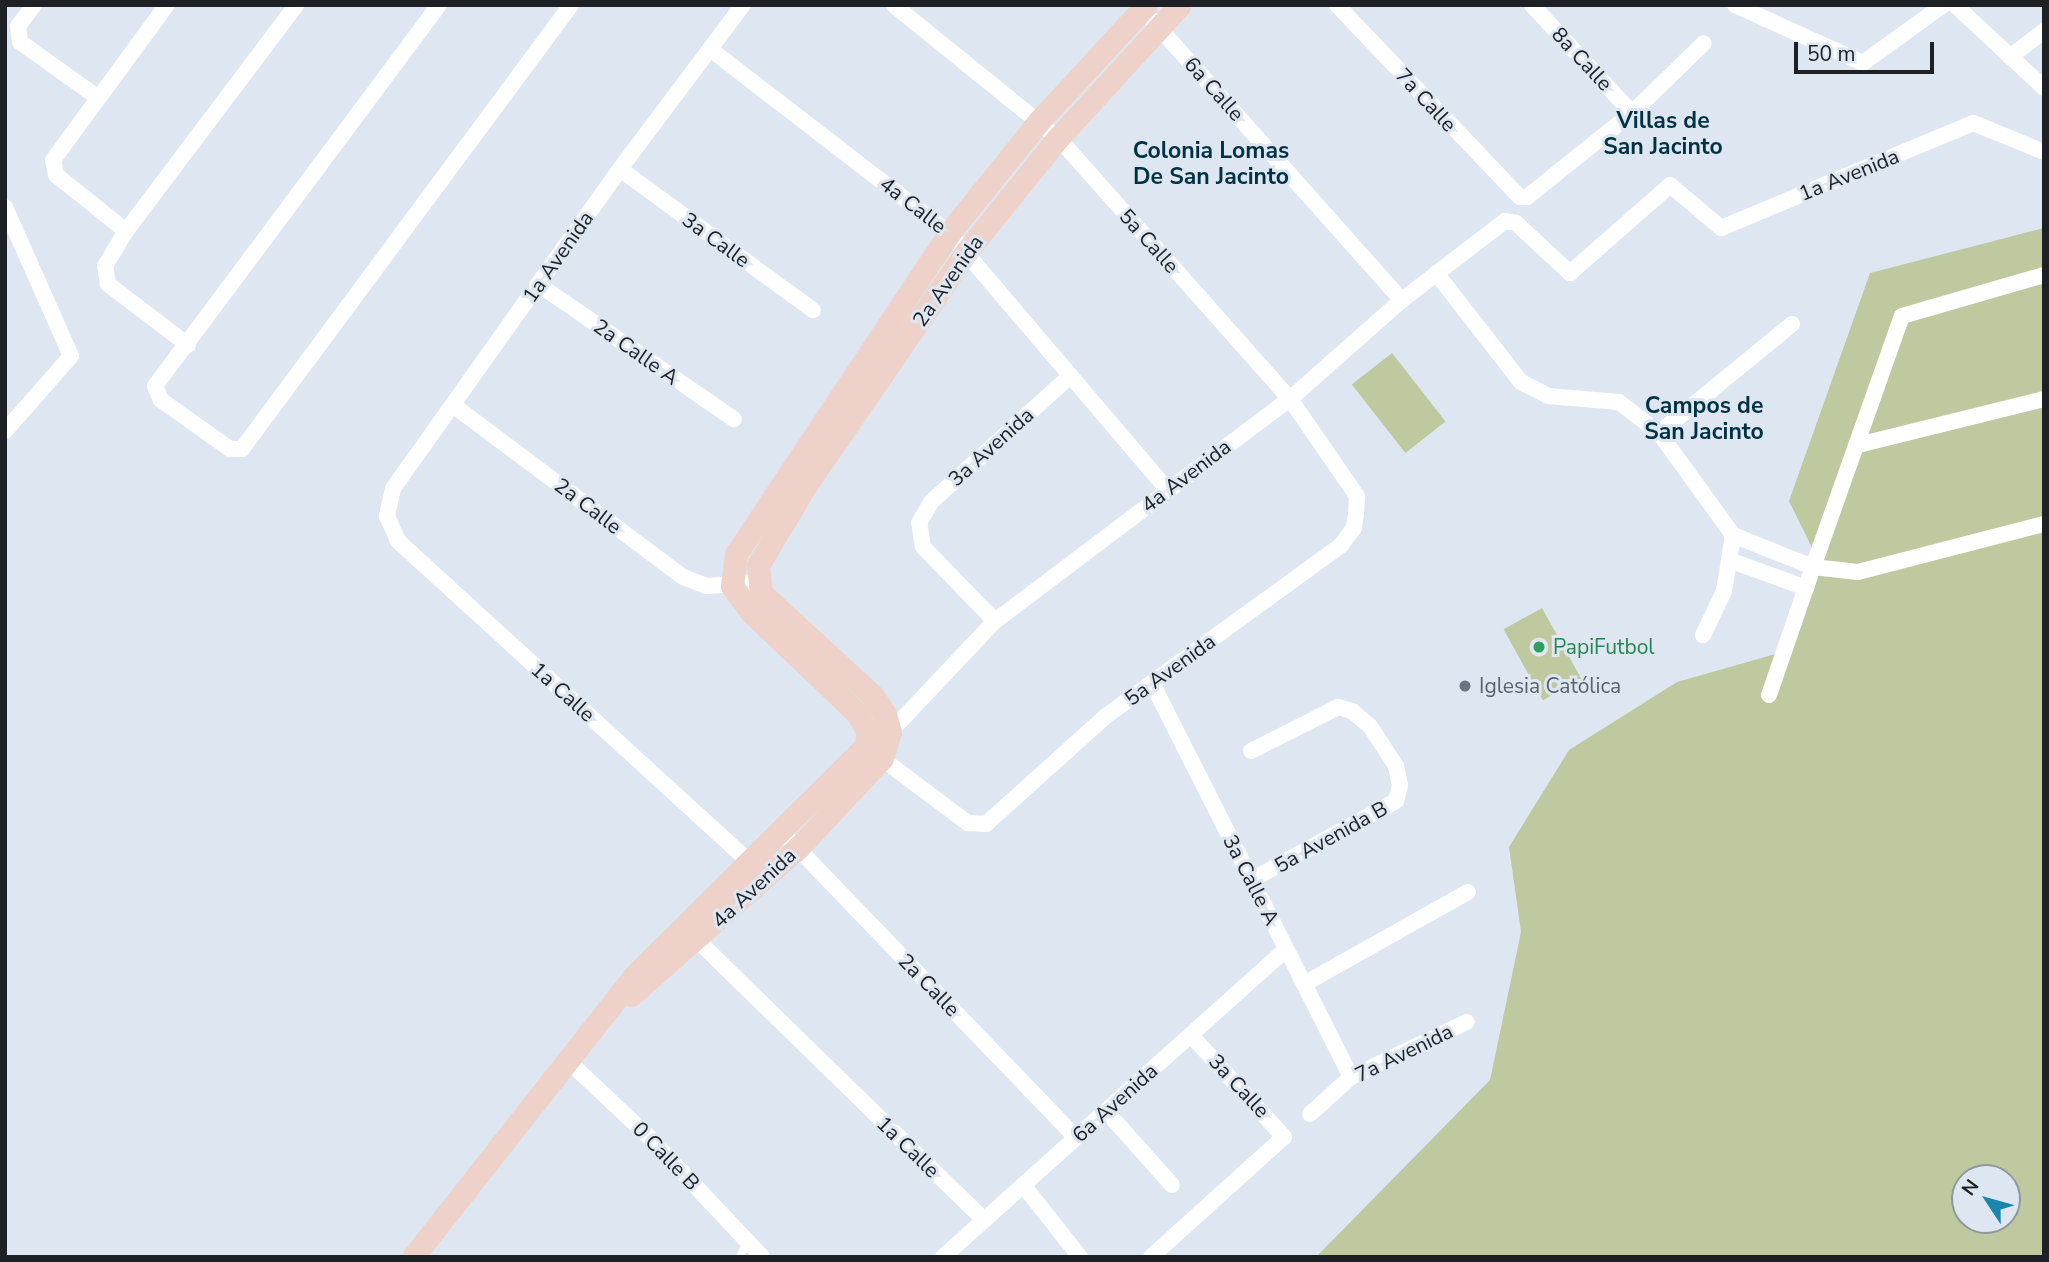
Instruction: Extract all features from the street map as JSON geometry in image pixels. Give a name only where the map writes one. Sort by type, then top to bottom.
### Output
[{"type":"street","points":[[126,231],[52,168],[53,160],[167,5]]},
{"type":"street","points":[[188,345],[103,276],[104,266],[126,231],[296,5]]},
{"type":"street","points":[[439,5],[155,386],[156,394],[236,452],[571,5]]},
{"type":"street","name":"1a Avenida","points":[[387,516],[393,489],[620,169],[743,5]]},
{"type":"street","name":"5a Calle","points":[[894,5],[1058,138],[1290,399],[1357,496],[1356,514]]},
{"type":"street","name":"2a Avenida","points":[[758,583],[758,565],[766,548],[967,251],[1058,138],[1180,5]]},
{"type":"street","name":"7a Calle","points":[[1337,5],[1514,194],[1527,197],[1632,113]]},
{"type":"street","name":"8a Calle","points":[[1532,5],[1632,113]]},
{"type":"street","points":[[1735,5],[1863,63],[1944,5]]},
{"type":"street","points":[[1955,5],[2044,88]]},
{"type":"street","points":[[31,6],[18,26],[20,42],[97,97]]},
{"type":"street","name":"2a Avenida","points":[[732,586],[736,554],[753,524],[949,233],[1039,121],[1141,7]]},
{"type":"street","name":"6a Calle","points":[[1141,7],[1402,300]]},
{"type":"street","points":[[2010,57],[2044,31]]},
{"type":"street","points":[[1632,113],[1704,43]]},
{"type":"street","name":"4a Calle","points":[[710,49],[949,233],[1167,489]]},
{"type":"street","name":"1a Avenida","points":[[1510,220],[1570,273],[1665,187],[1675,186],[1721,228],[1973,123],[2044,152]]},
{"type":"street","name":"3a Calle","points":[[620,169],[813,310]]},
{"type":"street","points":[[5,207],[71,356],[5,430]]},
{"type":"street","name":"4a Avenida","points":[[413,1257],[566,1059],[614,1006],[633,977],[690,933],[790,840],[873,744],[995,621],[1290,399],[1402,300],[1510,220]]},
{"type":"street","points":[[1436,273],[1521,382],[1548,396],[1619,402],[1637,412],[1660,433],[1733,536],[1732,561],[1703,635]]},
{"type":"street","points":[[1769,695],[1902,316],[2044,275]]},
{"type":"street","name":"2a Calle A","points":[[538,284],[734,419]]},
{"type":"street","points":[[1660,433],[1792,324]]},
{"type":"street","name":"3a Avenida","points":[[995,621],[923,547],[919,523],[931,502],[1070,376]]},
{"type":"street","points":[[1858,445],[2044,399]]},
{"type":"street","name":"2a Calle","points":[[453,405],[683,577],[706,586],[758,583]]},
{"type":"street","name":"5a Avenida","points":[[873,744],[968,823],[979,825],[997,816],[1057,756],[1341,545],[1354,528],[1356,514]]},
{"type":"street","name":"1a Calle","points":[[387,516],[398,541],[748,862]]},
{"type":"street","points":[[1733,536],[1813,567],[1858,572],[2044,524]]},
{"type":"street","points":[[1732,561],[1806,588]]},
{"type":"street","points":[[758,583],[761,593],[872,695],[885,714],[873,744]]},
{"type":"street","points":[[732,586],[751,612],[857,713],[873,744]]},
{"type":"street","name":"3a Calle A","points":[[1152,683],[1351,1077]]},
{"type":"street","name":"5a Avenida B","points":[[1251,751],[1338,707],[1352,711],[1385,746],[1396,766],[1400,785],[1396,801],[1251,880]]},
{"type":"street","name":"4a Avenida","points":[[690,933],[748,862],[790,840]]},
{"type":"street","name":"2a Calle","points":[[790,840],[1076,1138]]},
{"type":"street","points":[[1304,984],[1468,892]]},
{"type":"street","name":"1a Calle","points":[[690,933],[984,1220]]},
{"type":"street","name":"6a Avenida","points":[[943,1257],[1286,949]]},
{"type":"street","name":"7a Avenida","points":[[1310,1114],[1351,1077],[1467,1022]]},
{"type":"street","name":"3a Calle","points":[[1152,1257],[1283,1139],[1191,1035]]},
{"type":"street","name":"0 Calle B","points":[[566,1059],[649,1136],[743,1249],[762,1257]]},
{"type":"street","points":[[1106,1111],[1172,1185]]},
{"type":"street","points":[[1023,1185],[1080,1257]]},
{"type":"green space","points":[[2044,228],[2044,1257],[1316,1257],[1490,1080],[1521,932],[1509,847],[1569,750],[1677,682],[1779,653],[1819,562],[1789,501],[1870,273]]},
{"type":"green space","points":[[1392,353],[1446,422],[1405,453],[1352,384]]},
{"type":"green space","name":"PapiFutbol","points":[[1542,608],[1581,679],[1543,700],[1504,629]]},
{"type":"place","name":"PapiFutbol","points":[[1539,647]]},
{"type":"place","name":"Iglesia Católica","points":[[1465,686]]},
{"type":"district","name":"Villas de San Jacinto","points":[[1663,134]]},
{"type":"district","name":"Colonia Lomas De San Jacinto","points":[[1211,164]]},
{"type":"district","name":"Campos de San Jacinto","points":[[1704,419]]}]
